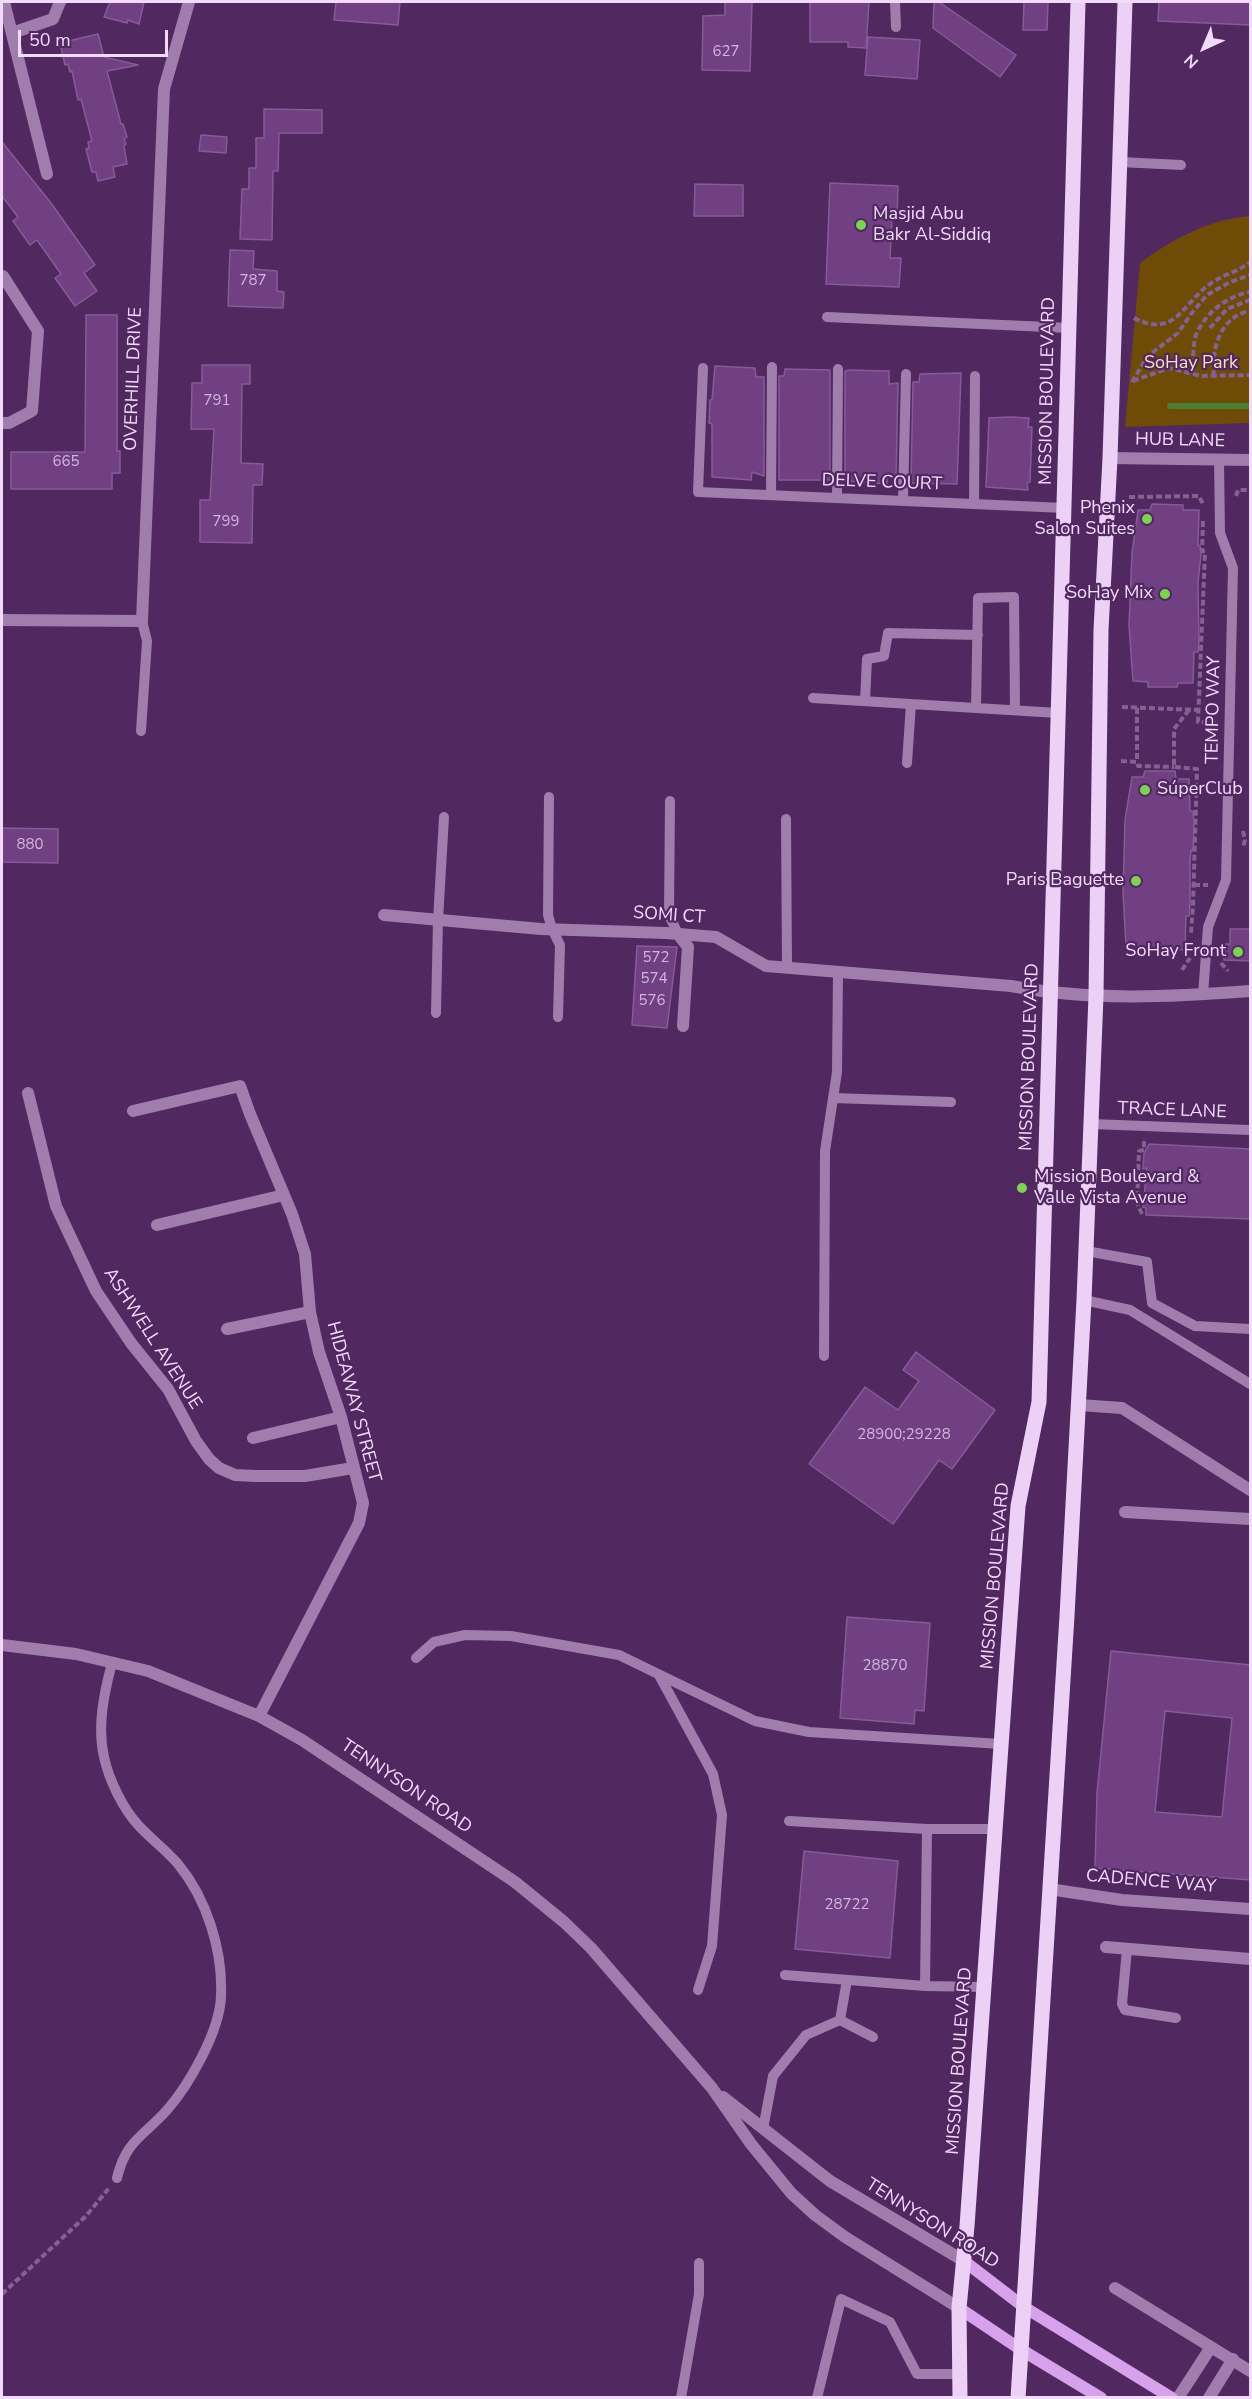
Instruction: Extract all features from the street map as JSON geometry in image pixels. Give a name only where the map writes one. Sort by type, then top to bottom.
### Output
[{"type":"main road","name":"MISSION BOULEVARD","points":[[960,2397],[959,2308],[1018,1506],[1039,1402],[1078,2]]},
{"type":"main road","points":[[1018,2397],[1084,1300],[1096,996],[1101,630],[1110,458],[1125,2]]},
{"type":"main road","name":"TENNYSON ROAD","points":[[964,2262],[1024,2307],[1172,2397]]},
{"type":"main road","name":"TENNYSON ROAD","points":[[959,2308],[1020,2349],[1101,2397]]},
{"type":"street","points":[[4,2],[47,174]]},
{"type":"street","points":[[12,33],[53,19],[60,2]]},
{"type":"street","name":"OVERHILL DRIVE","points":[[142,621],[164,88],[189,2]]},
{"type":"street","points":[[2,276],[38,331],[32,411],[9,423],[2,423]]},
{"type":"street","name":"HUB LANE","points":[[1110,458],[1251,460]]},
{"type":"street","points":[[2,620],[142,621]]},
{"type":"street","name":"SOMI CT","points":[[384,915],[552,929],[716,937],[766,966],[1011,987],[1051,993],[1096,996],[1251,992]]},
{"type":"street","points":[[678,934],[688,947],[683,1026]]},
{"type":"street","name":"HIDEAWAY STREET","points":[[133,1111],[240,1086],[284,1195],[304,1254],[310,1312],[319,1352],[341,1417],[363,1503],[359,1522],[259,1716]]},
{"type":"street","name":"ASHWELL AVENUE","points":[[28,1093],[56,1206],[96,1291],[131,1343],[168,1389],[196,1441],[209,1459],[219,1468],[235,1475],[305,1476],[353,1468]]},
{"type":"street","points":[[157,1225],[284,1195]]},
{"type":"street","points":[[227,1329],[310,1312]]},
{"type":"street","points":[[1079,1405],[1122,1408],[1251,1490]]},
{"type":"street","points":[[253,1438],[341,1417]]},
{"type":"street","points":[[1125,1512],[1251,1519]]},
{"type":"street","name":"TENNYSON ROAD","points":[[2,1645],[76,1654],[148,1671],[259,1716],[302,1740],[515,1882],[564,1922],[597,1955],[712,2088],[751,2144],[791,2193],[815,2215],[845,2237],[959,2308]]},
{"type":"street","name":"CADENCE WAY","points":[[1049,1889],[1122,1900],[1251,1909]]},
{"type":"street","points":[[1106,1947],[1251,1959]]},
{"type":"street","name":"TENNYSON ROAD","points":[[712,2088],[830,2181],[964,2262]]},
{"type":"street","points":[[1115,2288],[1251,2371]]},
{"type":"street","points":[[1178,2397],[1211,2347]]},
{"type":"street","points":[[1209,2397],[1233,2360]]},
{"type":"lane","points":[[895,2],[896,27]]},
{"type":"lane","points":[[1120,162],[1181,165]]},
{"type":"lane","points":[[827,317],[1069,328]]},
{"type":"lane","name":"DELVE COURT","points":[[703,368],[698,492],[1065,508]]},
{"type":"lane","points":[[771,495],[772,368]]},
{"type":"lane","points":[[837,498],[838,369]]},
{"type":"lane","points":[[903,501],[906,374]]},
{"type":"lane","points":[[974,504],[975,376]]},
{"type":"lane","name":"TEMPO WAY","points":[[1203,995],[1208,927],[1226,880],[1233,568],[1220,532],[1219,459]]},
{"type":"lane","points":[[976,708],[978,598],[1014,597],[1015,710]]},
{"type":"lane","points":[[141,731],[147,641],[142,621]]},
{"type":"lane","points":[[865,701],[867,659],[884,656],[888,633],[978,635]]},
{"type":"lane","points":[[813,698],[1058,713]]},
{"type":"lane","points":[[907,763],[911,704]]},
{"type":"lane","points":[[549,797],[548,915],[560,945],[558,1017]]},
{"type":"lane","points":[[670,801],[669,915],[678,934]]},
{"type":"lane","points":[[436,1013],[444,817]]},
{"type":"lane","points":[[786,819],[787,968]]},
{"type":"lane","points":[[824,1356],[825,1151],[837,1072],[837,972]]},
{"type":"lane","points":[[833,1098],[951,1102]]},
{"type":"lane","name":"TRACE LANE","points":[[1091,1124],[1251,1130]]},
{"type":"lane","points":[[1086,1251],[1147,1262],[1152,1303],[1196,1326],[1251,1329]]},
{"type":"lane","points":[[1084,1300],[1130,1310],[1251,1384]]},
{"type":"lane","points":[[416,1658],[435,1642],[445,1639],[465,1635],[511,1636],[619,1655],[755,1721],[809,1732],[1001,1744]]},
{"type":"lane","points":[[112,1663],[102,1711],[103,1755],[106,1766],[129,1813],[138,1826],[180,1866],[200,1899],[217,1948],[221,1998],[209,2038],[184,2086],[166,2111],[130,2146],[121,2159],[117,2178]]},
{"type":"lane","points":[[659,1675],[713,1774],[722,1815],[712,1946],[698,1990]]},
{"type":"lane","points":[[789,1821],[927,1829],[995,1829]]},
{"type":"lane","points":[[925,1986],[927,1829]]},
{"type":"lane","points":[[1127,1949],[1122,2004],[1125,2010],[1176,2018]]},
{"type":"lane","points":[[785,1975],[925,1986],[984,1988]]},
{"type":"lane","points":[[840,2020],[847,1980]]},
{"type":"lane","points":[[840,2020],[873,2037]]},
{"type":"lane","points":[[764,2129],[773,2076],[806,2035],[840,2020]]},
{"type":"lane","points":[[681,2397],[699,2294],[699,2263]]},
{"type":"lane","points":[[817,2397],[841,2300],[890,2322],[917,2374],[961,2374]]},
{"type":"path","points":[[1134,318],[1152,325],[1164,324],[1173,320],[1205,287],[1251,262]]},
{"type":"path","points":[[1251,275],[1230,282],[1207,295],[1178,333],[1148,356],[1132,382],[1168,368],[1214,376],[1251,375]]},
{"type":"path","points":[[1193,374],[1196,337],[1202,324],[1212,311],[1227,301],[1251,292]]},
{"type":"path","points":[[1210,328],[1222,313],[1251,300]]},
{"type":"path","points":[[1214,376],[1214,350],[1225,326],[1245,312],[1251,311]]},
{"type":"path","points":[[1238,490],[1251,490]]},
{"type":"path","points":[[1129,497],[1199,496],[1203,502],[1202,551],[1205,552],[1198,722],[1216,723]]},
{"type":"path","points":[[1122,707],[1198,710]]},
{"type":"path","points":[[1137,708],[1138,766],[1197,769],[1191,937]]},
{"type":"path","points":[[1174,767],[1174,729],[1189,710]]},
{"type":"path","points":[[1121,761],[1137,762]]},
{"type":"path","points":[[1194,885],[1209,885]]},
{"type":"path","points":[[1182,970],[1191,956]]},
{"type":"path","points":[[1142,1214],[1137,1203],[1139,1150],[1144,1150],[1144,1138]]},
{"type":"path","points":[[1108,1177],[1138,1177]]},
{"type":"path","points":[[2,2294],[86,2216],[117,2178]]},
{"type":"green space","name":"SoHay Park","points":[[1250,216],[1250,423],[1125,427],[1140,263],[1178,238],[1206,226]]},
{"type":"building","points":[[110,2],[144,2],[139,24],[104,17]]},
{"type":"building","points":[[336,2],[400,2],[398,25],[334,20]]},
{"type":"building","points":[[725,2],[752,2],[750,71],[702,70],[703,16],[725,15]]},
{"type":"building","points":[[810,2],[869,2],[866,48],[848,47],[848,42],[810,42]]},
{"type":"building","points":[[934,2],[939,2],[1016,55],[1000,77],[933,28]]},
{"type":"building","points":[[1024,2],[1048,2],[1047,30],[1023,30]]},
{"type":"building","points":[[1159,2],[1251,2],[1251,25],[1158,21]]},
{"type":"building","points":[[98,34],[104,57],[138,65],[107,71],[121,124],[123,124],[127,137],[124,139],[126,144],[124,146],[127,164],[113,167],[115,177],[98,181],[96,172],[92,172],[86,149],[89,148],[88,142],[92,141],[81,99],[78,100],[72,71],[70,72],[68,64],[65,65],[60,43]]},
{"type":"building","points":[[868,37],[920,40],[917,79],[865,75]]},
{"type":"building","points":[[264,109],[322,110],[322,133],[279,133],[278,171],[273,171],[272,240],[240,239],[242,189],[249,189],[249,168],[256,168],[256,138],[264,138]]},
{"type":"building","points":[[201,135],[227,137],[226,153],[199,151]]},
{"type":"building","points":[[2,142],[51,203],[95,265],[84,273],[97,291],[75,306],[55,278],[61,274],[37,240],[30,245],[13,221],[18,217],[2,196]]},
{"type":"building","points":[[830,183],[898,186],[897,218],[892,218],[890,258],[901,258],[899,287],[826,284]]},
{"type":"building","points":[[695,184],[743,185],[743,216],[694,216]]},
{"type":"building","points":[[230,250],[254,251],[253,269],[277,271],[277,291],[284,292],[283,308],[228,306]]},
{"type":"building","points":[[86,315],[117,315],[117,451],[120,451],[120,473],[112,473],[112,489],[11,489],[11,452],[85,452]]},
{"type":"building","points":[[202,365],[250,365],[250,384],[242,384],[241,463],[263,464],[262,485],[253,485],[252,543],[200,542],[200,500],[210,500],[214,429],[191,429],[192,383],[202,383]]},
{"type":"building","points":[[715,366],[755,368],[756,377],[764,377],[764,476],[752,472],[751,480],[712,477],[712,424],[709,423]]},
{"type":"building","points":[[785,369],[830,370],[830,480],[779,480],[779,376],[784,376]]},
{"type":"building","points":[[845,371],[889,371],[889,384],[898,383],[896,479],[887,476],[887,484],[845,481]]},
{"type":"building","points":[[961,373],[957,484],[911,483],[913,382],[919,382],[920,374]]},
{"type":"building","points":[[989,418],[1029,418],[1028,427],[1032,427],[1028,490],[986,487]]},
{"type":"building","name":"SoHay Mix","points":[[1152,504],[1183,505],[1183,510],[1199,510],[1198,545],[1201,554],[1198,583],[1198,652],[1194,652],[1193,683],[1178,683],[1177,687],[1148,687],[1148,682],[1133,681],[1129,625],[1132,553],[1138,510],[1150,510]]},
{"type":"building","points":[[1145,771],[1175,771],[1176,779],[1189,779],[1190,811],[1193,811],[1194,822],[1185,950],[1126,947],[1123,892],[1125,820],[1132,777],[1143,777]]},
{"type":"building","points":[[2,828],[58,829],[58,863],[2,862]]},
{"type":"building","name":"SoHay Front","points":[[1230,929],[1251,929],[1251,961],[1224,960],[1225,944],[1230,944]]},
{"type":"building","points":[[637,946],[677,947],[667,1028],[632,1025]]},
{"type":"building","points":[[1149,1144],[1251,1149],[1251,1219],[1146,1215],[1146,1208],[1143,1207],[1147,1168],[1143,1169],[1144,1153]]},
{"type":"building","points":[[916,1352],[995,1410],[952,1469],[939,1460],[893,1524],[809,1464],[865,1387],[898,1410],[919,1381],[903,1370]]},
{"type":"building","points":[[847,1617],[930,1623],[924,1711],[915,1710],[914,1724],[840,1718]]},
{"type":"building","points":[[1111,1651],[1251,1665],[1251,1880],[1095,1868],[1097,1793]],"holes":[[[1165,1711],[1232,1718],[1222,1817],[1155,1812]]]},
{"type":"building","points":[[804,1851],[898,1861],[890,1958],[795,1949]]},
{"type":"waterway","points":[[1170,406],[1250,406]]},
{"type":"place","name":"Masjid Abu Bakr Al-Siddiq","points":[[861,225]]},
{"type":"place","name":"Phenix Salon Suites","points":[[1147,519]]},
{"type":"place","name":"SoHay Mix","points":[[1165,594]]},
{"type":"place","name":"SúperClub","points":[[1145,790]]},
{"type":"place","name":"Paris Baguette","points":[[1136,881]]},
{"type":"place","name":"SoHay Front","points":[[1238,952]]},
{"type":"place","name":"Mission Boulevard & Valle Vista Avenue","points":[[1022,1188]]}]
